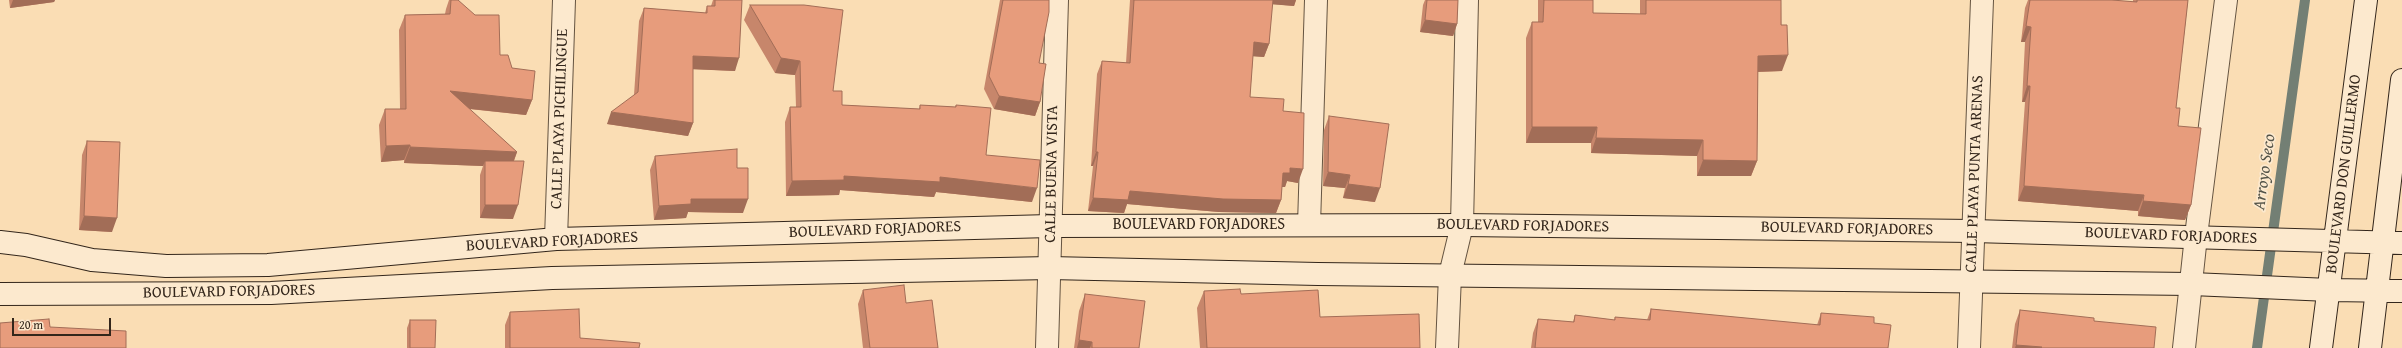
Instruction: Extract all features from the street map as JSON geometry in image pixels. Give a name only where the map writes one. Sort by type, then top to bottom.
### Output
[{"type":"main road","name":"CALLE PLAYA PICHILINGUE","points":[[556,239],[564,0]]},
{"type":"main road","name":"CALLE BUENA VISTA","points":[[1047,348],[1057,0]]},
{"type":"main road","points":[[1309,225],[1316,0]]},
{"type":"main road","points":[[1447,348],[1450,275],[1462,225],[1467,0]]},
{"type":"main road","name":"CALLE PLAYA PUNTA ARENAS","points":[[1969,348],[1970,283],[1982,0]]},
{"type":"main road","points":[[2184,348],[2196,236],[2226,0]]},
{"type":"main road","name":"BOULEVARD DON GUILLERMO","points":[[2321,348],[2322,290],[2327,241],[2366,0]]},
{"type":"main road","points":[[2370,348],[2378,291],[2392,243],[2402,80]]},
{"type":"main road","name":"BOULEVARD FORJADORES","points":[[0,242],[26,245],[92,260],[166,266],[268,265],[556,239],[1050,226],[1462,225],[1973,231],[2196,236],[2392,243]]},
{"type":"main road","name":"BOULEVARD FORJADORES","points":[[0,294],[271,293],[552,278],[1050,268],[1295,274],[1970,283],[2192,284],[2322,290],[2402,291]]},
{"type":"building","points":[[451,0],[458,0],[475,15],[499,15],[500,55],[508,55],[512,68],[535,71],[532,100],[450,91],[517,152],[410,147],[410,145],[386,146],[385,109],[406,109],[405,15],[450,14]]},
{"type":"building","points":[[715,0],[742,0],[739,58],[693,56],[693,123],[611,112],[638,92],[644,8],[707,13],[707,6],[715,6]]},
{"type":"building","points":[[1003,0],[1049,0],[1049,12],[1039,63],[1046,64],[1040,102],[999,96],[989,76]]},
{"type":"building","points":[[1134,0],[1273,0],[1269,44],[1254,42],[1250,97],[1284,99],[1283,111],[1304,113],[1303,169],[1290,168],[1290,173],[1283,173],[1281,200],[1223,199],[1130,191],[1128,200],[1093,198],[1098,152],[1096,152],[1102,61],[1130,63]]},
{"type":"building","points":[[1427,0],[1458,0],[1457,24],[1425,20]]},
{"type":"building","points":[[1544,0],[1593,0],[1593,13],[1646,14],[1646,0],[1781,0],[1781,25],[1787,25],[1788,55],[1758,56],[1757,161],[1703,160],[1703,140],[1596,138],[1597,127],[1532,127],[1532,22],[1543,22]]},
{"type":"building","points":[[2030,0],[2112,0],[2137,2],[2137,0],[2188,0],[2176,108],[2180,108],[2178,126],[2201,128],[2191,205],[2143,201],[2144,195],[2024,186],[2030,86],[2027,86],[2031,27],[2026,26]]},
{"type":"building","points":[[750,5],[804,5],[843,10],[833,91],[842,91],[842,105],[920,109],[920,105],[956,107],[956,105],[991,108],[986,155],[1040,160],[1037,188],[940,177],[940,182],[844,176],[844,180],[792,181],[790,107],[801,107],[800,61],[781,58]]},
{"type":"building","points":[[1329,116],[1389,124],[1380,188],[1348,184],[1350,175],[1328,172]]},
{"type":"building","points":[[87,141],[120,142],[117,218],[84,216]]},
{"type":"building","points":[[737,149],[737,168],[748,168],[748,199],[691,199],[691,204],[659,206],[655,156]]},
{"type":"building","points":[[485,161],[524,161],[518,205],[485,205]]},
{"type":"building","points":[[904,285],[906,303],[932,300],[938,348],[870,348],[863,290]]},
{"type":"building","points":[[1240,289],[1241,294],[1318,290],[1320,317],[1419,314],[1420,348],[1207,348],[1204,291]]},
{"type":"building","points":[[1085,294],[1145,301],[1139,348],[1092,348],[1092,342],[1079,340]]},
{"type":"building","points":[[579,309],[580,338],[640,343],[639,348],[510,348],[510,312]]},
{"type":"building","points":[[1651,309],[1820,325],[1821,313],[1874,317],[1874,323],[1891,325],[1888,348],[1535,348],[1538,319],[1574,322],[1575,315],[1615,320],[1615,317],[1650,320]]},
{"type":"building","points":[[2020,310],[2094,318],[2094,321],[2156,327],[2154,348],[2041,348],[2042,347],[2016,345]]},
{"type":"building","points":[[49,319],[50,327],[126,331],[126,348],[0,348],[0,323]]},
{"type":"building","points":[[410,320],[436,320],[435,348],[410,348]]},
{"type":"waterway","name":"Arroyo Seco","points":[[2257,348],[2305,0]]}]
